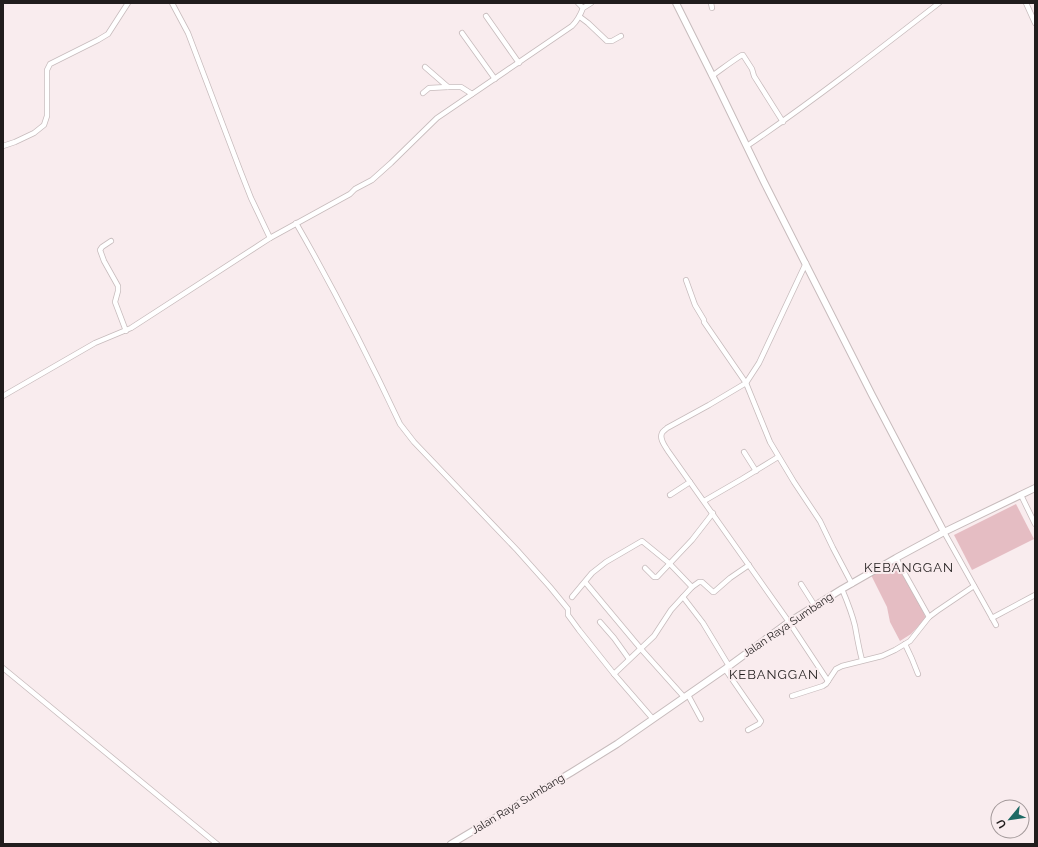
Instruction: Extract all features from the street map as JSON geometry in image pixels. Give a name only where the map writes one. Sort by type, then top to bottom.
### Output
[{"type":"street","points":[[3,146],[34,133],[44,125],[47,116],[47,70],[50,64],[108,34],[128,3]]},
{"type":"street","points":[[172,3],[188,33],[251,198],[270,238]]},
{"type":"street","points":[[578,3],[582,8]]},
{"type":"street","points":[[3,396],[95,343],[126,330],[270,238],[350,194],[355,189],[372,180],[392,163],[437,118],[572,26],[580,17],[582,8],[591,3]]},
{"type":"street","points":[[676,3],[770,194],[872,394],[944,532],[996,625]]},
{"type":"street","points":[[711,3],[712,8]]},
{"type":"street","points":[[747,146],[782,122],[876,52],[939,3]]},
{"type":"street","points":[[1026,3],[1034,21]]},
{"type":"street","points":[[486,16],[519,62]]},
{"type":"street","points":[[580,17],[607,41],[612,41],[621,36]]},
{"type":"street","points":[[462,33],[495,79]]},
{"type":"street","points":[[712,76],[743,55],[782,122]]},
{"type":"street","points":[[425,67],[448,88]]},
{"type":"street","points":[[423,94],[429,88],[461,88],[472,94]]},
{"type":"street","points":[[296,223],[341,305],[401,425],[414,442],[464,493],[568,609],[568,615],[614,674],[653,719]]},
{"type":"street","points":[[111,241],[100,250],[104,261],[118,286],[116,302],[126,330]]},
{"type":"street","points":[[806,263],[759,363],[746,383],[667,428],[662,434],[661,438],[668,451],[789,622],[828,681]]},
{"type":"street","points":[[686,280],[695,305],[704,322],[746,383],[770,442],[778,457],[820,521],[852,584]]},
{"type":"street","points":[[744,452],[756,470]]},
{"type":"street","points":[[704,501],[778,457]]},
{"type":"street","points":[[670,494],[690,482]]},
{"type":"street","name":"Jalan Raya Sumbang","points":[[451,844],[617,744],[789,622],[815,606],[896,558],[944,532],[1035,488]]},
{"type":"street","points":[[1021,495],[1035,524]]},
{"type":"street","points":[[645,568],[654,577],[656,577],[692,540],[713,513]]},
{"type":"street","points":[[572,598],[592,573],[606,562],[640,542],[643,542],[669,563],[692,588]]},
{"type":"street","points":[[896,558],[929,617]]},
{"type":"street","points":[[614,674],[654,636],[671,610],[699,582],[714,592],[730,578],[749,565]]},
{"type":"street","points":[[585,582],[641,649],[686,696],[702,719]]},
{"type":"street","points":[[801,584],[815,606]]},
{"type":"street","points":[[792,696],[823,686],[836,669],[842,666],[882,656],[910,641],[929,617],[937,610],[974,586]]},
{"type":"street","points":[[842,590],[849,604],[855,625],[862,660]]},
{"type":"street","points":[[992,618],[1035,595]]},
{"type":"street","points":[[683,597],[708,629],[727,667],[761,721],[748,730]]},
{"type":"street","points":[[600,622],[629,659]]},
{"type":"street","points":[[905,644],[918,674]]},
{"type":"street","points":[[3,668],[217,844]]},
{"type":"shaded area","points":[[1016,504],[1034,539],[972,570],[954,535]]},
{"type":"shaded area","points":[[896,561],[926,618],[911,634],[900,641],[890,622],[887,607],[871,575]]},
{"type":"district","name":"KEBANGGAN","points":[[909,567]]},
{"type":"district","name":"KEBANGGAN","points":[[774,674]]}]
